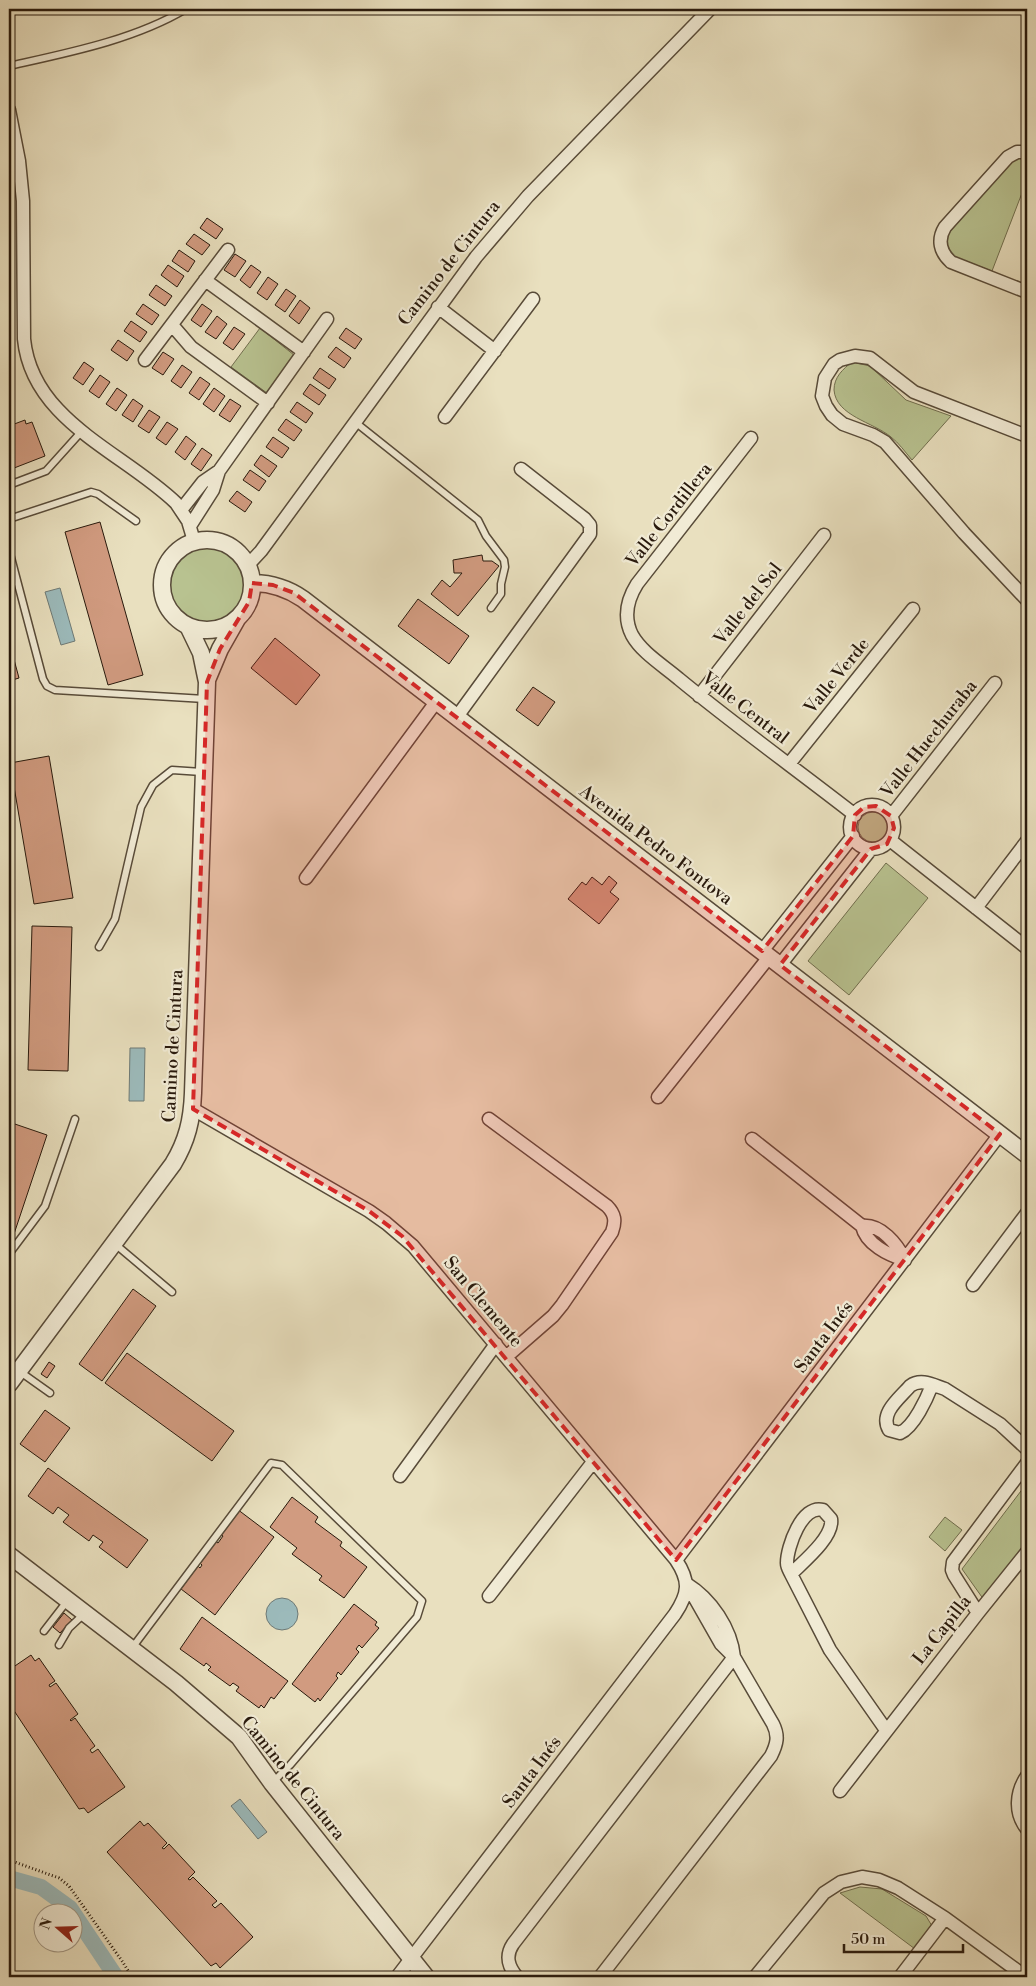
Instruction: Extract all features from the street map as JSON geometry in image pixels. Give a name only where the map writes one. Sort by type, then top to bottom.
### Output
[{"type":"street","name":"Camino de Cintura","points":[[248,565],[261,551],[476,257],[528,196],[710,9]]},
{"type":"street","points":[[9,110],[19,161],[23,200],[26,356],[30,371],[44,396],[62,414],[168,495],[181,510],[192,534]]},
{"type":"street","points":[[1027,152],[1017,152],[1004,160],[945,227],[940,240],[942,253],[951,262],[1027,292]]},
{"type":"street","points":[[145,360],[228,250]]},
{"type":"street","points":[[205,280],[304,352]]},
{"type":"street","points":[[445,417],[533,299]]},
{"type":"street","points":[[438,307],[495,351]]},
{"type":"street","points":[[181,510],[204,482],[219,471],[327,319]]},
{"type":"street","points":[[172,325],[191,347],[268,403]]},
{"type":"street","points":[[1027,436],[914,392],[870,358],[856,356],[840,360],[834,364],[825,378],[822,396],[832,414],[843,424],[874,435],[885,442],[964,533],[1027,600]]},
{"type":"street","name":"Valle Cordillera","points":[[627,618],[628,603],[637,584],[751,438]]},
{"type":"street","points":[[456,718],[590,534],[590,525],[585,519],[521,469]]},
{"type":"street","points":[[192,534],[222,541],[242,555],[248,565],[252,583],[249,602],[230,624],[209,630],[199,630],[188,626],[175,617],[165,603],[161,587],[167,563],[186,544],[192,534],[213,490],[219,471]]},
{"type":"street","name":"Valle del Sol","points":[[699,696],[824,535]]},
{"type":"street","name":"Avenida Pedro Fontova","points":[[252,583],[273,585],[294,593],[1027,1155]]},
{"type":"street","name":"Valle Verde","points":[[789,764],[913,609]]},
{"type":"street","name":"Camino de Cintura","points":[[207,682],[220,649],[238,617]]},
{"type":"street","name":"Valle Central","points":[[627,618],[632,633],[641,646],[699,696],[855,815]]},
{"type":"street","name":"Camino de Cintura","points":[[14,1378],[177,1157],[188,1135],[193,1109],[207,682],[201,653],[188,626]]},
{"type":"street","name":"Valle Huechuraba","points":[[891,816],[996,683]]},
{"type":"street","points":[[306,878],[436,702]]},
{"type":"street","points":[[870,806],[882,808],[891,816],[894,828],[890,840],[883,846],[871,849],[860,846],[853,836],[851,825],[859,810],[870,806]]},
{"type":"street","points":[[770,958],[853,836]]},
{"type":"street","points":[[890,840],[1027,948]]},
{"type":"street","points":[[976,908],[1027,841]]},
{"type":"street","points":[[658,1097],[770,958],[871,849]]},
{"type":"street","name":"San Clemente","points":[[193,1109],[386,1223],[423,1257],[676,1560],[683,1571],[687,1584]]},
{"type":"street","points":[[489,1119],[607,1206],[611,1210],[615,1221],[612,1232],[562,1305],[553,1316],[506,1357]]},
{"type":"street","name":"Santa Inés","points":[[676,1560],[1000,1134]]},
{"type":"street","points":[[752,1139],[862,1226],[875,1228],[884,1234],[897,1246],[905,1260]]},
{"type":"street","points":[[973,1285],[1027,1213]]},
{"type":"street","points":[[400,1476],[496,1344]]},
{"type":"street","points":[[932,1385],[955,1395],[985,1414],[1027,1449]]},
{"type":"street","points":[[489,1596],[593,1462]]},
{"type":"street","points":[[978,1613],[954,1575],[952,1570],[953,1562],[1027,1463]]},
{"type":"street","points":[[791,1574],[822,1542],[830,1530],[831,1519],[819,1508],[810,1511],[794,1534],[787,1566],[791,1574],[830,1650],[886,1730]]},
{"type":"street","name":"La Capilla","points":[[840,1791],[1027,1552]]},
{"type":"street","name":"Camino de Cintura","points":[[9,1555],[86,1612],[176,1683],[239,1737],[272,1783],[426,1977]]},
{"type":"street","points":[[600,1977],[771,1756],[776,1745],[777,1731],[734,1657],[731,1640],[714,1610],[703,1596],[687,1584]]},
{"type":"street","name":"Santa Inés","points":[[397,1977],[675,1614],[684,1596],[687,1584]]},
{"type":"street","points":[[517,1977],[509,1964],[508,1958],[513,1944],[734,1657]]},
{"type":"street","points":[[1027,1776],[1021,1788],[1018,1805],[1021,1820],[1027,1829]]},
{"type":"street","points":[[755,1977],[824,1893],[841,1882],[862,1877],[889,1883],[945,1918],[1026,1977]]},
{"type":"street","points":[[900,1977],[945,1918]]},
{"type":"lane","points":[[9,66],[100,44],[162,21],[186,9]]},
{"type":"lane","points":[[355,422],[478,520],[486,536],[504,560],[505,568],[501,584],[501,594],[491,608]]},
{"type":"lane","points":[[9,485],[46,471],[82,431]]},
{"type":"lane","points":[[9,519],[91,492],[98,494],[136,521]]},
{"type":"lane","points":[[9,550],[43,679],[47,686],[55,690],[206,699]]},
{"type":"lane","points":[[99,947],[115,919],[141,807],[153,785],[172,770],[204,772]]},
{"type":"lane","points":[[9,1254],[45,1206],[74,1119]]},
{"type":"lane","points":[[114,1244],[172,1292]]},
{"type":"lane","points":[[14,1378],[50,1393]]},
{"type":"lane","points":[[132,1649],[271,1462],[282,1465],[422,1601],[417,1617],[290,1765],[272,1783]]},
{"type":"lane","points":[[44,1631],[69,1600]]},
{"type":"lane","points":[[59,1644],[69,1628],[86,1612]]},
{"type":"path","points":[[9,1860],[59,1878],[69,1886],[132,1977]]},
{"type":"highlighted area","points":[[252,583],[273,585],[294,593],[762,951],[853,836],[855,815],[864,807],[876,806],[891,816],[894,828],[887,844],[871,849],[780,965],[1000,1134],[676,1560],[402,1236],[369,1211],[193,1109],[207,682],[220,649],[249,602]]},
{"type":"green space","points":[[1020,158],[1027,160],[1027,180],[992,271],[955,257],[948,251],[947,235],[1012,161]]},
{"type":"green space","points":[[260,328],[294,355],[267,393],[231,367]]},
{"type":"green space","points":[[852,362],[870,366],[906,400],[951,416],[912,460],[891,437],[856,418],[841,406],[836,399],[834,385],[837,377]]},
{"type":"green space","points":[[199,546],[213,546],[227,552],[238,563],[244,577],[241,599],[233,611],[213,622],[199,622],[185,616],[174,605],[168,591],[168,577],[174,563],[185,552]]},
{"type":"green space","points":[[873,812],[884,816],[888,827],[884,838],[873,842],[862,838],[858,827],[862,816]]},
{"type":"green space","points":[[886,863],[928,898],[849,995],[808,961]]},
{"type":"green space","points":[[1027,1483],[1027,1543],[984,1600],[962,1569]]},
{"type":"green space","points":[[945,1517],[962,1530],[945,1551],[929,1537]]},
{"type":"green space","points":[[860,1887],[882,1889],[926,1916],[932,1926],[915,1949],[840,1893]]},
{"type":"water","points":[[60,588],[75,641],[61,645],[45,592]]},
{"type":"water","points":[[130,1048],[145,1048],[144,1101],[129,1101]]},
{"type":"water","points":[[282,1598],[288,1599],[293,1603],[297,1608],[297,1620],[293,1625],[288,1629],[282,1630],[276,1629],[271,1625],[267,1620],[266,1614],[267,1608],[271,1603],[276,1599]]},
{"type":"water","points":[[240,1799],[267,1832],[258,1839],[231,1806]]},
{"type":"building","points":[[207,218],[223,229],[216,239],[200,228]]},
{"type":"building","points":[[194,234],[210,245],[202,255],[186,244]]},
{"type":"building","points":[[179,250],[195,261],[188,272],[172,261]]},
{"type":"building","points":[[235,254],[246,261],[235,277],[224,270]]},
{"type":"building","points":[[168,265],[184,276],[177,287],[161,275]]},
{"type":"building","points":[[251,265],[261,272],[250,288],[240,280]]},
{"type":"building","points":[[268,277],[278,284],[267,300],[257,293]]},
{"type":"building","points":[[156,285],[172,296],[165,306],[149,295]]},
{"type":"building","points":[[286,289],[296,296],[285,312],[275,305]]},
{"type":"building","points":[[300,300],[310,308],[299,324],[289,316]]},
{"type":"building","points":[[143,304],[159,315],[152,325],[136,314]]},
{"type":"building","points":[[202,304],[212,311],[201,327],[191,320]]},
{"type":"building","points":[[217,316],[227,324],[216,339],[205,332]]},
{"type":"building","points":[[131,321],[147,332],[140,342],[124,331]]},
{"type":"building","points":[[234,327],[245,334],[233,350],[223,343]]},
{"type":"building","points":[[346,328],[362,339],[355,349],[339,338]]},
{"type":"building","points":[[118,340],[134,351],[127,361],[111,350]]},
{"type":"building","points":[[336,347],[351,358],[344,368],[328,357]]},
{"type":"building","points":[[163,352],[174,359],[163,375],[152,368]]},
{"type":"building","points":[[84,362],[94,369],[83,385],[73,378]]},
{"type":"building","points":[[182,365],[192,372],[181,388],[171,381]]},
{"type":"building","points":[[320,368],[336,379],[329,389],[313,378]]},
{"type":"building","points":[[100,375],[110,382],[99,398],[89,391]]},
{"type":"building","points":[[200,377],[210,384],[199,400],[189,393]]},
{"type":"building","points":[[310,384],[326,395],[319,405],[303,394]]},
{"type":"building","points":[[117,388],[127,395],[116,411],[106,404]]},
{"type":"building","points":[[214,388],[225,396],[214,412],[203,404]]},
{"type":"building","points":[[133,399],[143,406],[133,422],[122,415]]},
{"type":"building","points":[[230,399],[241,406],[230,422],[219,415]]},
{"type":"building","points":[[297,402],[313,413],[306,423],[290,412]]},
{"type":"building","points":[[149,410],[160,417],[149,433],[138,426]]},
{"type":"building","points":[[286,419],[302,430],[294,441],[278,430]]},
{"type":"building","points":[[25,420],[26,424],[32,422],[45,456],[9,470],[9,426]]},
{"type":"building","points":[[167,422],[178,429],[166,445],[156,438]]},
{"type":"building","points":[[186,436],[196,444],[185,460],[175,452]]},
{"type":"building","points":[[273,437],[289,448],[282,458],[266,447]]},
{"type":"building","points":[[202,448],[212,455],[201,471],[191,464]]},
{"type":"building","points":[[261,455],[277,466],[269,477],[254,465]]},
{"type":"building","points":[[250,470],[266,481],[259,491],[243,480]]},
{"type":"building","points":[[237,491],[252,502],[245,512],[229,501]]},
{"type":"building","points":[[100,522],[143,675],[108,685],[65,532]]},
{"type":"building","points":[[482,555],[483,561],[492,561],[499,566],[458,616],[431,594],[442,580],[450,587],[462,573],[454,573],[453,560]]},
{"type":"building","points":[[418,599],[469,636],[449,664],[398,626]]},
{"type":"building","points":[[275,638],[320,675],[296,705],[251,668]]},
{"type":"building","points":[[9,641],[19,678],[9,681]]},
{"type":"building","points":[[533,687],[555,702],[538,726],[516,710]]},
{"type":"building","points":[[49,756],[73,898],[34,904],[10,763]]},
{"type":"building","points":[[609,876],[617,883],[610,892],[619,899],[599,924],[568,899],[582,882],[586,885],[592,877],[602,885]]},
{"type":"building","points":[[32,926],[72,927],[68,1071],[28,1070]]},
{"type":"building","points":[[9,1122],[47,1135],[11,1243],[9,1242]]},
{"type":"building","points":[[133,1289],[156,1306],[102,1381],[79,1364]]},
{"type":"building","points":[[127,1353],[234,1431],[212,1461],[105,1383]]},
{"type":"building","points":[[49,1362],[55,1366],[47,1378],[41,1374]]},
{"type":"building","points":[[45,1410],[70,1428],[45,1462],[20,1444]]},
{"type":"building","points":[[48,1468],[148,1540],[127,1568],[99,1547],[103,1542],[93,1535],[89,1541],[63,1522],[69,1515],[58,1507],[53,1514],[28,1496]]},
{"type":"building","points":[[292,1497],[318,1517],[315,1522],[342,1542],[340,1546],[367,1567],[344,1598],[319,1580],[322,1576],[292,1554],[297,1548],[270,1527]]},
{"type":"building","points":[[237,1509],[274,1537],[215,1615],[181,1589],[198,1566],[200,1568],[202,1565],[199,1562],[215,1541],[218,1543],[223,1536],[219,1533]]},
{"type":"building","points":[[354,1604],[377,1622],[375,1625],[379,1628],[362,1648],[359,1645],[356,1649],[359,1652],[341,1675],[338,1672],[336,1676],[338,1678],[320,1701],[318,1698],[315,1702],[292,1684]]},
{"type":"building","points":[[64,1613],[72,1620],[60,1633],[53,1627]]},
{"type":"building","points":[[202,1617],[288,1681],[274,1699],[271,1697],[264,1708],[261,1705],[259,1708],[236,1691],[239,1687],[233,1683],[230,1686],[208,1670],[211,1667],[206,1663],[204,1666],[180,1649]]},
{"type":"building","points":[[31,1655],[35,1661],[39,1658],[55,1681],[49,1685],[50,1687],[56,1683],[78,1714],[70,1720],[75,1718],[95,1746],[90,1750],[92,1753],[98,1749],[125,1787],[88,1813],[84,1808],[79,1809],[9,1703],[9,1670]]},
{"type":"building","points":[[140,1821],[144,1826],[148,1823],[167,1843],[162,1848],[164,1849],[169,1844],[195,1872],[188,1879],[190,1880],[193,1877],[217,1901],[212,1905],[215,1908],[221,1903],[253,1937],[220,1968],[216,1963],[211,1966],[107,1852]]},
{"type":"waterway","points":[[9,1878],[41,1887],[70,1908],[116,1977]]}]
